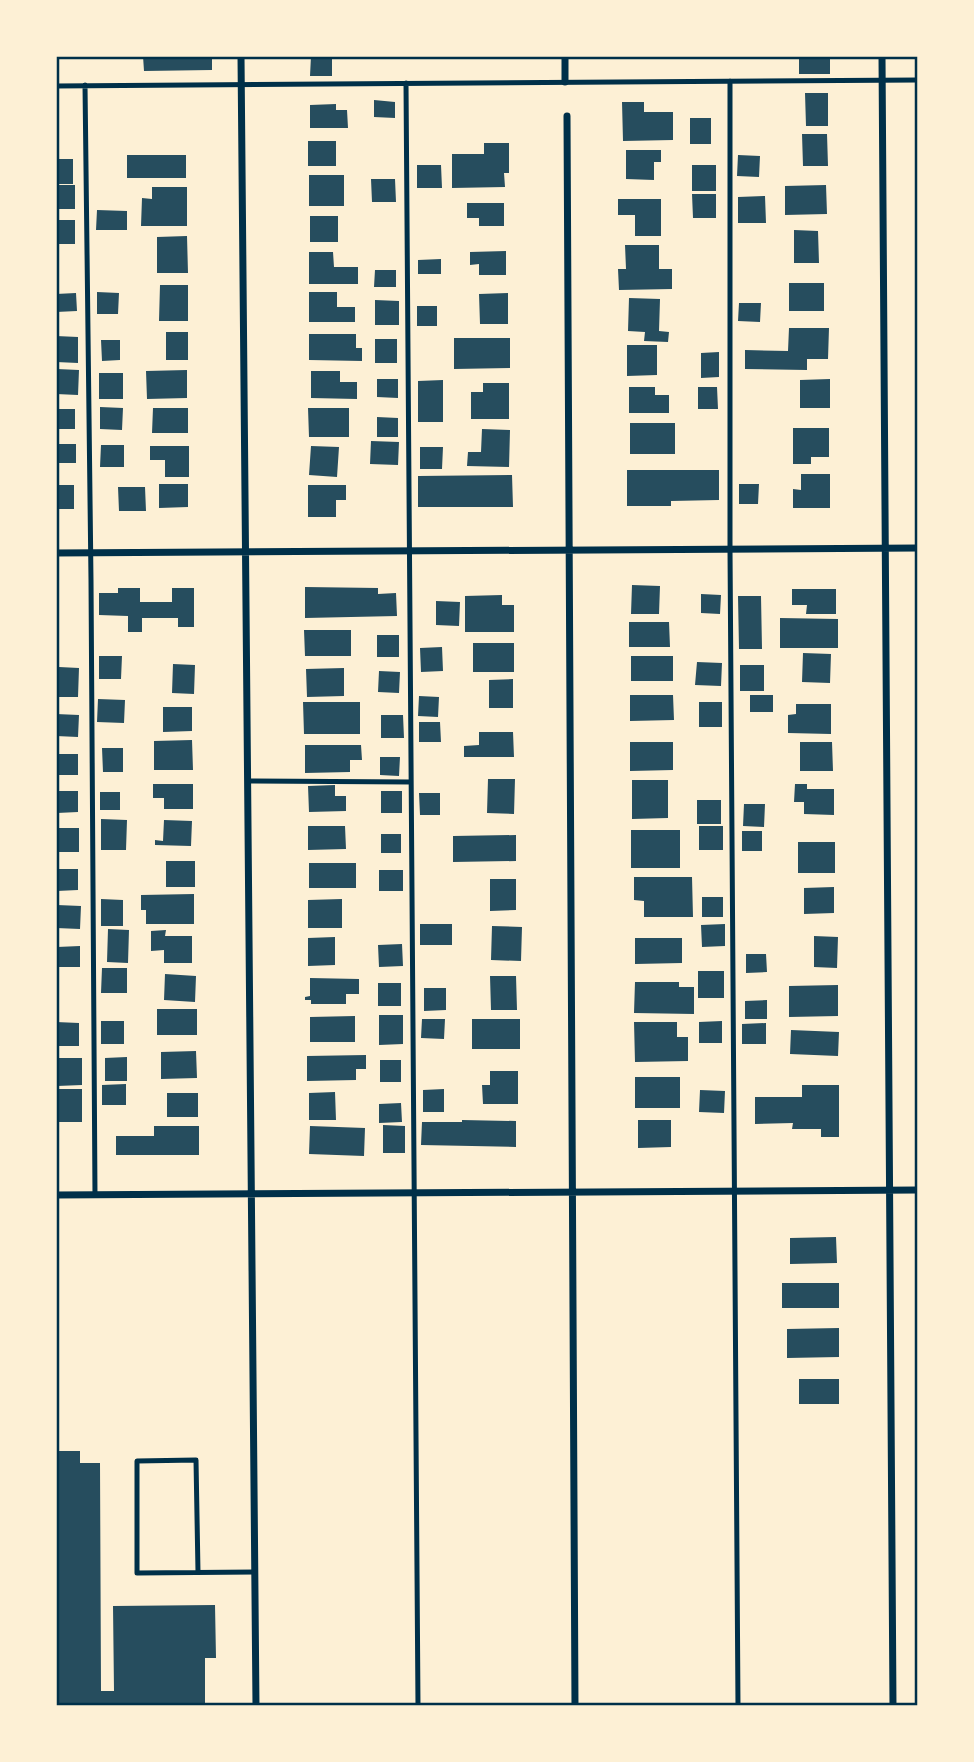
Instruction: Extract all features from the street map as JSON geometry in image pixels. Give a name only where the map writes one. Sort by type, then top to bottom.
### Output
[{"type":"street","points":[[242,56],[256,1706]]},
{"type":"street","points":[[565,56],[565,82]]},
{"type":"street","points":[[882,56],[893,1706]]},
{"type":"street","points":[[566,116],[575,1706]]},
{"type":"street","points":[[56,552],[918,548]]},
{"type":"street","points":[[56,1195],[918,1191]]},
{"type":"lane","points":[[56,86],[918,80]]},
{"type":"lane","points":[[730,81],[730,549],[738,1706]]},
{"type":"lane","points":[[406,83],[418,1706]]},
{"type":"lane","points":[[85,85],[91,552],[94,1195]]},
{"type":"lane","points":[[248,781],[411,782]]},
{"type":"lane","points":[[198,1573],[196,1460],[137,1461],[137,1573],[198,1573],[256,1572]]},
{"type":"building","points":[[143,56],[212,56],[212,70],[144,71]]},
{"type":"building","points":[[311,56],[332,56],[332,76],[310,76]]},
{"type":"building","points":[[799,56],[830,56],[830,74],[799,74]]},
{"type":"building","points":[[805,93],[828,93],[828,126],[806,126]]},
{"type":"building","points":[[374,100],[395,102],[395,118],[374,117]]},
{"type":"building","points":[[622,102],[644,102],[644,112],[673,112],[673,140],[623,141]]},
{"type":"building","points":[[336,104],[336,110],[347,110],[348,128],[310,128],[310,105]]},
{"type":"building","points":[[690,118],[711,118],[711,144],[690,144]]},
{"type":"building","points":[[802,134],[827,134],[828,166],[803,166]]},
{"type":"building","points":[[308,141],[336,141],[336,166],[308,166]]},
{"type":"building","points":[[484,143],[509,143],[509,173],[504,173],[505,187],[452,188],[452,154],[484,154]]},
{"type":"building","points":[[626,150],[661,150],[661,162],[654,162],[654,180],[626,179]]},
{"type":"building","points":[[127,155],[186,155],[186,178],[127,178]]},
{"type":"building","points":[[738,155],[760,156],[759,177],[737,176]]},
{"type":"building","points":[[56,159],[73,159],[73,184],[56,184]]},
{"type":"building","points":[[417,165],[441,165],[442,188],[417,188]]},
{"type":"building","points":[[692,165],[716,165],[716,191],[692,191]]},
{"type":"building","points":[[309,175],[344,175],[344,206],[309,206]]},
{"type":"building","points":[[371,179],[395,179],[396,202],[372,202]]},
{"type":"building","points":[[56,185],[75,185],[75,209],[56,209]]},
{"type":"building","points":[[826,185],[827,214],[785,215],[785,186]]},
{"type":"building","points":[[152,187],[187,187],[187,226],[141,226],[142,198],[152,199]]},
{"type":"building","points":[[692,194],[716,194],[716,218],[693,218]]},
{"type":"building","points":[[765,196],[766,223],[738,223],[738,197]]},
{"type":"building","points":[[618,199],[661,199],[661,236],[635,236],[635,215],[618,215]]},
{"type":"building","points":[[467,203],[504,203],[504,226],[479,226],[479,218],[467,218]]},
{"type":"building","points":[[97,210],[127,211],[127,230],[96,230]]},
{"type":"building","points":[[310,216],[338,216],[338,242],[310,242]]},
{"type":"building","points":[[56,220],[75,220],[75,244],[56,244]]},
{"type":"building","points":[[794,230],[818,231],[819,263],[794,263]]},
{"type":"building","points":[[187,236],[188,273],[157,273],[157,237]]},
{"type":"building","points":[[625,245],[659,245],[659,269],[672,269],[672,289],[619,290],[618,269],[626,269]]},
{"type":"building","points":[[506,251],[506,275],[479,275],[479,264],[470,265],[470,252]]},
{"type":"building","points":[[309,252],[333,252],[334,267],[358,267],[358,284],[309,284]]},
{"type":"building","points":[[441,259],[441,274],[418,274],[418,260]]},
{"type":"building","points":[[375,270],[396,270],[396,287],[374,287]]},
{"type":"building","points":[[789,283],[824,283],[824,311],[789,311]]},
{"type":"building","points":[[160,285],[188,285],[188,321],[159,321]]},
{"type":"building","points":[[97,292],[119,293],[118,314],[97,314]]},
{"type":"building","points":[[309,292],[337,292],[337,307],[355,307],[355,322],[309,322]]},
{"type":"building","points":[[76,293],[77,311],[56,312],[56,294]]},
{"type":"building","points":[[508,293],[508,324],[480,324],[479,294]]},
{"type":"building","points":[[629,298],[660,299],[659,331],[669,332],[668,342],[644,341],[645,332],[628,331]]},
{"type":"building","points":[[375,300],[399,301],[399,325],[375,325]]},
{"type":"building","points":[[739,303],[761,303],[760,322],[738,321]]},
{"type":"building","points":[[417,306],[437,306],[437,326],[417,326]]},
{"type":"building","points":[[789,328],[829,328],[828,359],[807,359],[807,370],[745,369],[745,350],[788,351]]},
{"type":"building","points":[[166,332],[188,332],[188,360],[166,360]]},
{"type":"building","points":[[309,334],[356,334],[356,348],[362,348],[362,361],[309,360]]},
{"type":"building","points":[[56,336],[78,337],[78,363],[56,362]]},
{"type":"building","points":[[454,338],[510,338],[510,368],[454,369]]},
{"type":"building","points":[[375,339],[397,339],[397,363],[375,363]]},
{"type":"building","points":[[101,340],[120,340],[120,360],[102,361]]},
{"type":"building","points":[[627,345],[657,345],[657,375],[627,376]]},
{"type":"building","points":[[719,352],[719,377],[701,378],[701,353]]},
{"type":"building","points":[[57,369],[79,370],[78,395],[56,394]]},
{"type":"building","points":[[187,370],[187,398],[147,399],[146,371]]},
{"type":"building","points":[[311,371],[340,371],[340,382],[357,382],[357,399],[311,398]]},
{"type":"building","points":[[99,373],[123,373],[123,399],[99,399]]},
{"type":"building","points":[[377,379],[398,379],[398,398],[377,397]]},
{"type":"building","points":[[830,379],[830,408],[800,408],[800,380]]},
{"type":"building","points":[[443,380],[443,422],[418,422],[418,381]]},
{"type":"building","points":[[483,383],[509,383],[509,419],[471,419],[471,392],[483,392]]},
{"type":"building","points":[[629,387],[655,387],[655,395],[669,395],[669,413],[629,413]]},
{"type":"building","points":[[698,387],[717,387],[718,409],[698,409]]},
{"type":"building","points":[[100,407],[123,408],[122,430],[100,429]]},
{"type":"building","points":[[153,408],[188,408],[188,433],[152,433]]},
{"type":"building","points":[[308,408],[349,408],[349,437],[309,437]]},
{"type":"building","points":[[56,409],[75,409],[75,429],[56,429]]},
{"type":"building","points":[[377,417],[398,418],[398,437],[377,437]]},
{"type":"building","points":[[630,423],[675,423],[675,454],[630,454]]},
{"type":"building","points":[[793,428],[829,428],[829,457],[811,457],[811,464],[793,464]]},
{"type":"building","points":[[482,429],[510,430],[509,467],[467,466],[468,452],[481,452]]},
{"type":"building","points":[[371,441],[399,442],[398,465],[370,464]]},
{"type":"building","points":[[56,444],[76,444],[76,463],[56,463]]},
{"type":"building","points":[[101,445],[124,445],[124,467],[100,467]]},
{"type":"building","points":[[150,446],[189,446],[189,477],[165,477],[165,460],[150,460]]},
{"type":"building","points":[[311,446],[339,447],[337,477],[309,475]]},
{"type":"building","points":[[420,447],[443,447],[442,469],[420,469]]},
{"type":"building","points":[[627,470],[719,470],[719,500],[671,501],[671,506],[627,506]]},
{"type":"building","points":[[801,474],[830,474],[830,508],[793,508],[793,489],[801,490]]},
{"type":"building","points":[[512,475],[513,507],[418,507],[418,476]]},
{"type":"building","points":[[159,484],[188,484],[188,507],[159,508]]},
{"type":"building","points":[[739,484],[759,484],[758,504],[739,504]]},
{"type":"building","points":[[56,485],[74,485],[74,509],[56,509]]},
{"type":"building","points":[[308,485],[346,485],[346,500],[336,500],[336,517],[308,517]]},
{"type":"building","points":[[118,487],[145,487],[146,511],[119,511]]},
{"type":"building","points":[[632,585],[660,586],[659,614],[631,614]]},
{"type":"building","points":[[305,587],[378,588],[378,594],[396,593],[397,616],[305,618]]},
{"type":"building","points":[[118,588],[140,588],[140,602],[172,602],[172,588],[194,588],[194,627],[178,627],[178,618],[142,618],[142,632],[128,632],[128,616],[99,615],[99,593],[118,593]]},
{"type":"building","points":[[792,589],[836,589],[836,614],[806,614],[807,605],[792,605]]},
{"type":"building","points":[[701,594],[721,595],[720,614],[701,613]]},
{"type":"building","points":[[502,595],[502,605],[514,605],[514,632],[465,632],[465,596]]},
{"type":"building","points":[[738,596],[761,596],[762,649],[739,649]]},
{"type":"building","points":[[436,601],[460,602],[459,626],[436,625]]},
{"type":"building","points":[[780,618],[838,619],[838,648],[780,648]]},
{"type":"building","points":[[629,622],[669,622],[670,647],[629,647]]},
{"type":"building","points":[[304,630],[351,630],[351,656],[305,656]]},
{"type":"building","points":[[377,635],[399,635],[399,657],[377,657]]},
{"type":"building","points":[[473,643],[514,643],[514,672],[473,672]]},
{"type":"building","points":[[442,647],[443,671],[421,672],[420,648]]},
{"type":"building","points":[[803,653],[831,654],[830,683],[802,682]]},
{"type":"building","points":[[99,656],[122,656],[121,679],[99,679]]},
{"type":"building","points":[[631,656],[673,656],[673,681],[631,681]]},
{"type":"building","points":[[697,662],[722,663],[721,686],[695,685]]},
{"type":"building","points":[[173,664],[195,665],[194,694],[172,693]]},
{"type":"building","points":[[740,665],[764,665],[764,691],[740,691]]},
{"type":"building","points":[[59,667],[79,668],[78,697],[57,697]]},
{"type":"building","points":[[344,668],[344,696],[307,697],[306,669]]},
{"type":"building","points":[[379,671],[400,672],[399,693],[378,692]]},
{"type":"building","points":[[513,679],[513,708],[489,708],[489,680]]},
{"type":"building","points":[[630,695],[673,695],[674,720],[630,721]]},
{"type":"building","points":[[750,695],[773,695],[773,712],[750,712]]},
{"type":"building","points":[[419,696],[439,697],[438,717],[418,716]]},
{"type":"building","points":[[98,699],[125,700],[124,723],[97,722]]},
{"type":"building","points":[[303,702],[360,702],[360,734],[304,734]]},
{"type":"building","points":[[699,702],[722,702],[722,727],[699,727]]},
{"type":"building","points":[[796,704],[831,704],[831,734],[788,733],[788,715],[796,714]]},
{"type":"building","points":[[163,707],[192,707],[192,731],[163,732]]},
{"type":"building","points":[[56,714],[79,715],[78,737],[56,736]]},
{"type":"building","points":[[381,715],[403,715],[404,738],[381,738]]},
{"type":"building","points":[[419,722],[440,722],[441,742],[419,742]]},
{"type":"building","points":[[479,732],[513,732],[514,757],[464,757],[464,746],[479,745]]},
{"type":"building","points":[[192,740],[193,770],[154,770],[154,741]]},
{"type":"building","points":[[630,742],[673,742],[673,770],[630,771]]},
{"type":"building","points":[[800,742],[832,742],[833,771],[800,771]]},
{"type":"building","points":[[305,745],[361,745],[362,760],[350,760],[350,772],[305,773]]},
{"type":"building","points":[[102,748],[123,748],[123,772],[103,772]]},
{"type":"building","points":[[56,754],[78,754],[78,775],[56,775]]},
{"type":"building","points":[[380,757],[400,757],[399,776],[380,775]]},
{"type":"building","points":[[488,779],[515,779],[514,814],[487,813]]},
{"type":"building","points":[[632,780],[668,780],[668,818],[632,819]]},
{"type":"building","points":[[153,784],[193,784],[193,809],[164,809],[164,798],[153,798]]},
{"type":"building","points":[[795,784],[807,784],[807,789],[834,789],[834,815],[804,814],[804,802],[794,802]]},
{"type":"building","points":[[335,785],[335,796],[346,796],[346,811],[309,812],[308,786]]},
{"type":"building","points":[[57,791],[78,791],[78,812],[57,813]]},
{"type":"building","points":[[381,791],[402,791],[402,813],[381,813]]},
{"type":"building","points":[[100,792],[120,792],[120,810],[100,810]]},
{"type":"building","points":[[419,793],[440,793],[440,815],[420,815]]},
{"type":"building","points":[[697,800],[721,800],[721,824],[697,824]]},
{"type":"building","points":[[744,804],[765,804],[764,827],[743,826]]},
{"type":"building","points":[[101,819],[127,820],[126,850],[101,850]]},
{"type":"building","points":[[164,820],[192,821],[191,846],[155,845],[155,840],[163,841]]},
{"type":"building","points":[[308,826],[345,826],[346,849],[308,850]]},
{"type":"building","points":[[699,826],[723,826],[723,850],[699,850]]},
{"type":"building","points":[[56,828],[79,828],[79,852],[56,852]]},
{"type":"building","points":[[631,830],[680,830],[680,868],[631,868]]},
{"type":"building","points":[[742,831],[762,831],[762,851],[742,851]]},
{"type":"building","points":[[381,834],[401,834],[401,853],[381,853]]},
{"type":"building","points":[[516,835],[516,861],[453,862],[453,836]]},
{"type":"building","points":[[798,842],[835,842],[835,873],[798,873]]},
{"type":"building","points":[[166,861],[195,861],[195,887],[166,887]]},
{"type":"building","points":[[309,863],[356,863],[356,888],[309,888]]},
{"type":"building","points":[[56,869],[78,869],[78,890],[57,891]]},
{"type":"building","points":[[379,870],[403,870],[403,891],[379,891]]},
{"type":"building","points":[[634,877],[692,877],[693,917],[644,917],[644,901],[634,900]]},
{"type":"building","points":[[490,879],[516,879],[516,910],[490,911]]},
{"type":"building","points":[[834,887],[834,913],[804,914],[804,888]]},
{"type":"building","points":[[194,894],[194,924],[146,924],[146,910],[141,910],[141,895]]},
{"type":"building","points":[[702,897],[723,897],[723,917],[702,917]]},
{"type":"building","points":[[101,899],[123,900],[123,926],[101,926]]},
{"type":"building","points":[[342,899],[342,928],[308,928],[308,900]]},
{"type":"building","points":[[57,905],[81,906],[80,929],[56,928]]},
{"type":"building","points":[[420,924],[452,924],[452,945],[420,945]]},
{"type":"building","points":[[725,924],[725,946],[702,947],[701,925]]},
{"type":"building","points":[[492,926],[522,927],[521,961],[491,960]]},
{"type":"building","points":[[108,929],[129,930],[128,963],[107,962]]},
{"type":"building","points":[[166,930],[165,936],[192,936],[192,963],[164,963],[164,950],[151,951],[151,931]]},
{"type":"building","points":[[814,936],[838,937],[837,968],[814,967]]},
{"type":"building","points":[[335,937],[335,965],[308,966],[308,938]]},
{"type":"building","points":[[635,938],[682,938],[682,963],[635,964]]},
{"type":"building","points":[[402,944],[403,966],[379,967],[378,945]]},
{"type":"building","points":[[80,946],[80,967],[57,967],[57,947]]},
{"type":"building","points":[[746,954],[766,954],[767,972],[746,973]]},
{"type":"building","points":[[102,968],[127,968],[127,993],[101,993]]},
{"type":"building","points":[[698,971],[724,971],[724,998],[698,998]]},
{"type":"building","points":[[165,974],[196,976],[195,1002],[164,1000]]},
{"type":"building","points":[[490,976],[516,976],[517,1010],[491,1010]]},
{"type":"building","points":[[310,978],[359,979],[359,994],[346,994],[346,1004],[311,1004],[311,1000],[305,1000],[305,997],[310,996]]},
{"type":"building","points":[[635,982],[679,982],[679,987],[694,987],[694,1014],[634,1013]]},
{"type":"building","points":[[378,983],[401,983],[401,1006],[378,1006]]},
{"type":"building","points":[[838,985],[838,1016],[789,1017],[789,986]]},
{"type":"building","points":[[424,988],[446,988],[446,1010],[424,1011]]},
{"type":"building","points":[[767,1000],[767,1019],[745,1019],[745,1001]]},
{"type":"building","points":[[157,1009],[197,1009],[197,1035],[157,1035]]},
{"type":"building","points":[[379,1015],[403,1015],[403,1044],[379,1045]]},
{"type":"building","points":[[355,1016],[355,1042],[310,1042],[310,1017]]},
{"type":"building","points":[[422,1019],[445,1019],[444,1039],[421,1038]]},
{"type":"building","points":[[472,1019],[520,1019],[520,1049],[472,1049]]},
{"type":"building","points":[[101,1021],[124,1021],[124,1044],[101,1044]]},
{"type":"building","points":[[722,1021],[722,1043],[699,1043],[699,1022]]},
{"type":"building","points":[[56,1022],[79,1023],[79,1046],[56,1046]]},
{"type":"building","points":[[634,1022],[677,1022],[677,1037],[688,1037],[688,1061],[635,1062]]},
{"type":"building","points":[[766,1023],[766,1044],[742,1044],[742,1024]]},
{"type":"building","points":[[791,1030],[839,1032],[838,1056],[790,1054]]},
{"type":"building","points":[[196,1051],[197,1078],[161,1079],[161,1052]]},
{"type":"building","points":[[366,1055],[366,1069],[356,1069],[356,1080],[307,1081],[307,1056]]},
{"type":"building","points":[[127,1057],[127,1081],[105,1081],[105,1058]]},
{"type":"building","points":[[57,1058],[82,1058],[82,1085],[57,1086]]},
{"type":"building","points":[[380,1060],[401,1060],[401,1082],[380,1082]]},
{"type":"building","points":[[490,1071],[518,1071],[518,1104],[483,1104],[482,1085],[490,1085]]},
{"type":"building","points":[[635,1077],[680,1077],[680,1108],[635,1108]]},
{"type":"building","points":[[126,1084],[126,1105],[102,1105],[102,1085]]},
{"type":"building","points":[[802,1085],[839,1085],[839,1137],[821,1137],[821,1129],[792,1129],[793,1123],[755,1124],[755,1097],[802,1097]]},
{"type":"building","points":[[58,1089],[82,1089],[82,1122],[58,1122]]},
{"type":"building","points":[[444,1089],[444,1112],[423,1112],[423,1090]]},
{"type":"building","points":[[700,1090],[725,1091],[724,1113],[699,1112]]},
{"type":"building","points":[[335,1092],[336,1120],[309,1120],[309,1093]]},
{"type":"building","points":[[167,1093],[198,1093],[198,1117],[167,1117]]},
{"type":"building","points":[[401,1103],[402,1122],[379,1123],[379,1104]]},
{"type":"building","points":[[638,1120],[671,1120],[671,1147],[638,1148]]},
{"type":"building","points":[[516,1121],[516,1147],[421,1145],[422,1122]]},
{"type":"building","points":[[383,1125],[405,1126],[405,1153],[383,1153]]},
{"type":"building","points":[[154,1126],[199,1126],[199,1155],[116,1155],[116,1136],[154,1136]]},
{"type":"building","points":[[310,1126],[365,1128],[364,1156],[309,1154]]},
{"type":"building","points":[[836,1237],[837,1263],[790,1264],[790,1238]]},
{"type":"building","points":[[782,1283],[839,1283],[839,1308],[782,1308]]},
{"type":"building","points":[[839,1328],[839,1357],[787,1358],[787,1329]]},
{"type":"building","points":[[799,1379],[839,1379],[839,1404],[799,1404]]},
{"type":"building","points":[[56,1451],[80,1451],[80,1463],[100,1463],[101,1691],[114,1691],[113,1606],[215,1605],[216,1658],[205,1658],[205,1706],[56,1706]]}]
